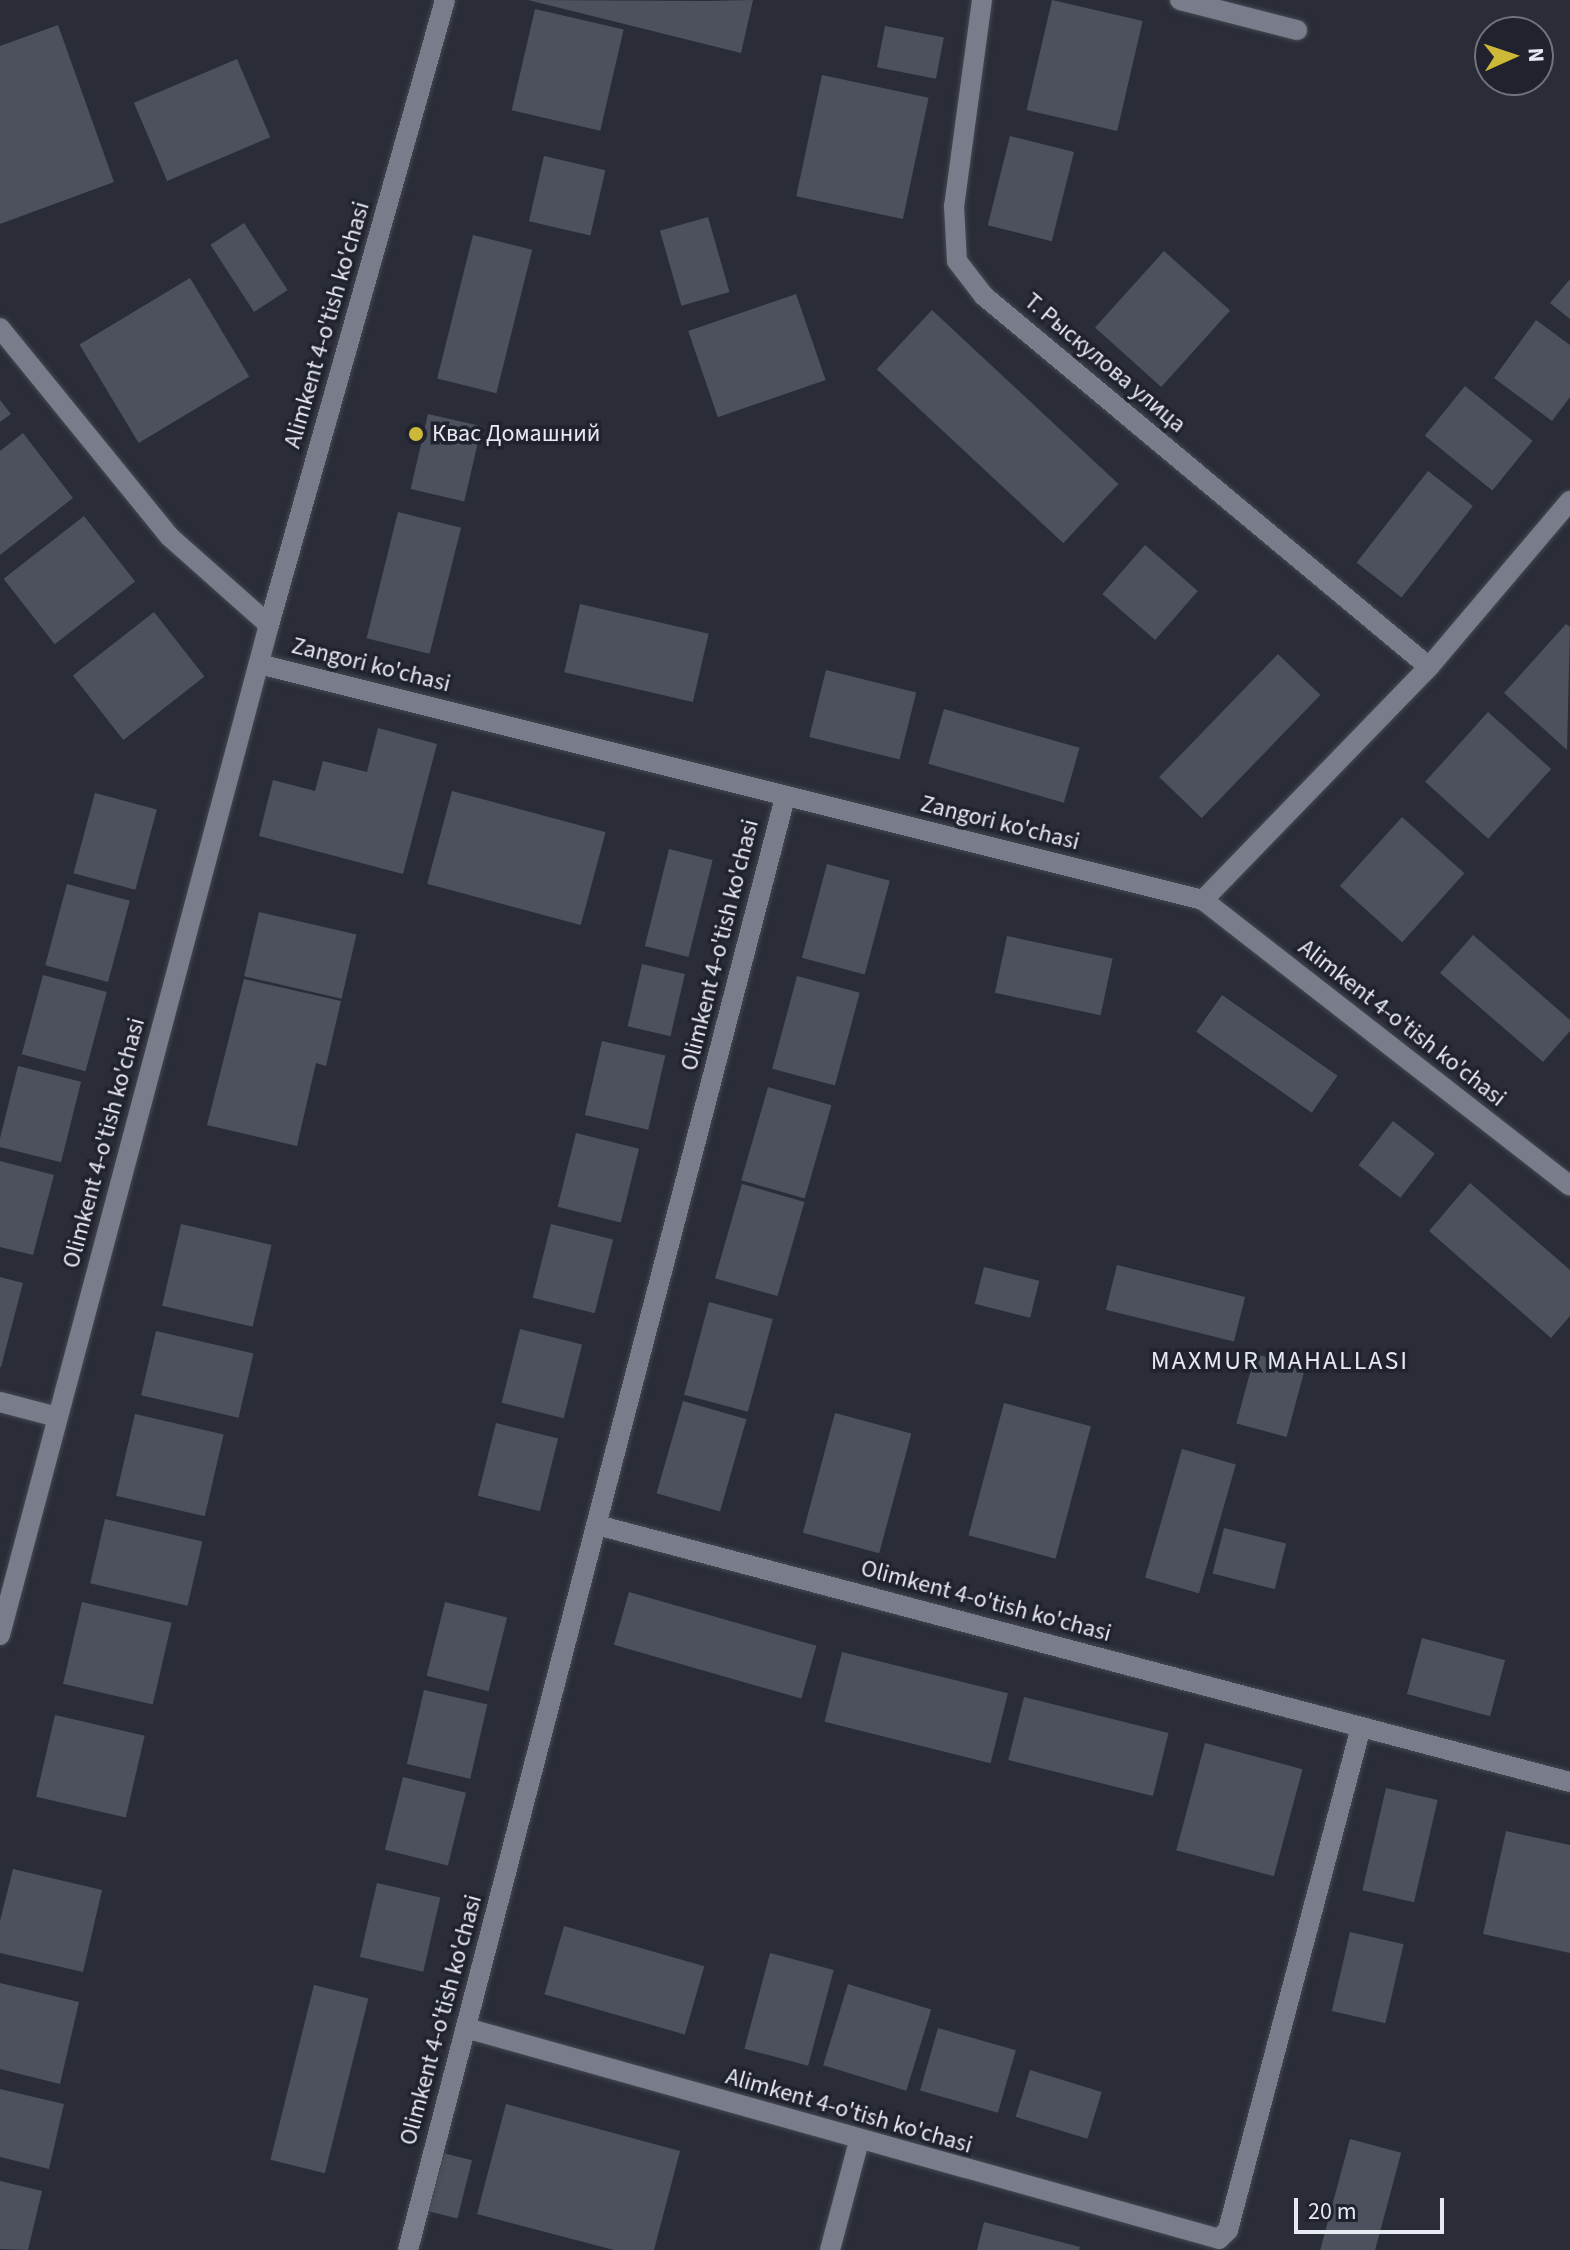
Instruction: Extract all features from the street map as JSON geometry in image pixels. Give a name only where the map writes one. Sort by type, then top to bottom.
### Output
[{"type":"street","name":"Alimkent 4-o'tish ko'chasi","points":[[259,664],[445,0]]},
{"type":"street","name":"Т. Рыскулова улица","points":[[982,0],[954,206],[957,261],[984,296],[1429,667]]},
{"type":"street","points":[[1180,0],[1297,30]]},
{"type":"street","points":[[0,328],[170,537],[269,625]]},
{"type":"street","points":[[1203,900],[1429,667],[1570,501]]},
{"type":"street","name":"Zangori ko'chasi","points":[[259,664],[1203,900]]},
{"type":"street","name":"Olimkent 4-o'tish ko'chasi","points":[[0,1635],[259,664]]},
{"type":"street","name":"Olimkent 4-o'tish ko'chasi","points":[[408,2250],[785,797]]},
{"type":"street","name":"Alimkent 4-o'tish ko'chasi","points":[[1203,900],[1570,1186]]},
{"type":"street","points":[[0,1402],[57,1417]]},
{"type":"street","name":"Olimkent 4-o'tish ko'chasi","points":[[597,1525],[1570,1782]]},
{"type":"street","name":"Alimkent 4-o'tish ko'chasi","points":[[466,2028],[859,2141],[1219,2239],[1228,2230],[1361,1727]]},
{"type":"street","points":[[830,2250],[859,2141]]},
{"type":"building","points":[[528,0],[706,1],[753,0],[741,53]]},
{"type":"building","points":[[1052,0],[1143,21],[1117,131],[1027,110]]},
{"type":"building","points":[[535,9],[624,29],[600,131],[512,110]]},
{"type":"building","points":[[58,25],[114,182],[0,224],[0,46]]},
{"type":"building","points":[[885,26],[944,37],[936,79],[877,67]]},
{"type":"building","points":[[237,59],[270,137],[167,181],[134,103]]},
{"type":"building","points":[[822,75],[929,98],[903,219],[796,196]]},
{"type":"building","points":[[1010,136],[1074,152],[1052,241],[988,225]]},
{"type":"building","points":[[544,156],[605,170],[590,235],[529,221]]},
{"type":"building","points":[[708,217],[729,292],[681,306],[660,231]]},
{"type":"building","points":[[244,223],[288,290],[254,312],[210,245]]},
{"type":"building","points":[[473,235],[532,250],[496,393],[437,379]]},
{"type":"building","points":[[1164,251],[1230,311],[1161,387],[1095,328]]},
{"type":"building","points":[[190,278],[249,377],[139,443],[79,344]]},
{"type":"building","points":[[1570,279],[1570,319],[1550,303]]},
{"type":"building","points":[[796,294],[826,380],[718,417],[688,331]]},
{"type":"building","points":[[932,310],[1118,484],[1063,543],[877,369]]},
{"type":"building","points":[[1536,320],[1570,345],[1570,397],[1552,421],[1494,378]]},
{"type":"building","points":[[1465,386],[1533,441],[1492,490],[1425,436]]},
{"type":"building","points":[[0,400],[11,414],[0,422]]},
{"type":"building","points":[[428,414],[482,426],[464,501],[411,489]]},
{"type":"building","points":[[23,433],[73,498],[0,555],[0,451]]},
{"type":"building","points":[[1428,471],[1473,506],[1401,598],[1357,562]]},
{"type":"building","points":[[398,512],[461,528],[430,654],[367,638]]},
{"type":"building","points":[[84,516],[135,581],[55,644],[4,579]]},
{"type":"building","points":[[1145,545],[1198,591],[1155,640],[1102,594]]},
{"type":"building","points":[[580,604],[709,634],[693,702],[564,672]]},
{"type":"building","points":[[154,612],[204,677],[123,740],[73,675]]},
{"type":"building","points":[[1566,624],[1570,627],[1567,750],[1504,693]]},
{"type":"building","points":[[1278,654],[1320,695],[1202,818],[1159,777]]},
{"type":"building","points":[[826,670],[916,692],[900,759],[809,737]]},
{"type":"building","points":[[944,709],[1080,748],[1064,803],[928,764]]},
{"type":"building","points":[[1488,712],[1551,769],[1488,839],[1425,782]]},
{"type":"building","points":[[378,728],[437,744],[403,874],[259,836],[273,780],[315,791],[323,761],[367,772]]},
{"type":"building","points":[[452,791],[606,832],[581,925],[427,884]]},
{"type":"building","points":[[95,793],[157,810],[135,890],[74,873]]},
{"type":"building","points":[[1402,817],[1464,873],[1402,942],[1340,886]]},
{"type":"building","points":[[669,849],[713,860],[688,957],[645,946]]},
{"type":"building","points":[[827,864],[890,881],[865,975],[802,958]]},
{"type":"building","points":[[67,884],[130,901],[108,982],[45,965]]},
{"type":"building","points":[[259,912],[356,934],[342,999],[244,976]]},
{"type":"building","points":[[1473,935],[1570,1020],[1570,1031],[1543,1062],[1440,973]]},
{"type":"building","points":[[1007,936],[1113,958],[1101,1015],[995,993]]},
{"type":"building","points":[[642,964],[685,974],[670,1036],[628,1026]]},
{"type":"building","points":[[43,975],[107,992],[86,1071],[22,1054]]},
{"type":"building","points":[[797,976],[860,993],[835,1086],[772,1069]]},
{"type":"building","points":[[244,979],[341,1001],[326,1066],[316,1063],[297,1146],[207,1125]]},
{"type":"building","points":[[1222,995],[1338,1076],[1312,1113],[1196,1032]]},
{"type":"building","points":[[602,1041],[665,1056],[648,1130],[585,1115]]},
{"type":"building","points":[[18,1066],[81,1082],[61,1162],[0,1147]]},
{"type":"building","points":[[768,1087],[831,1105],[805,1198],[741,1180]]},
{"type":"building","points":[[1393,1121],[1435,1154],[1400,1198],[1359,1165]]},
{"type":"building","points":[[576,1133],[639,1149],[621,1222],[558,1207]]},
{"type":"building","points":[[0,1161],[54,1175],[33,1255],[0,1247]]},
{"type":"building","points":[[1470,1183],[1570,1270],[1570,1316],[1551,1338],[1429,1231]]},
{"type":"building","points":[[742,1184],[804,1202],[777,1296],[715,1278]]},
{"type":"building","points":[[181,1224],[272,1245],[253,1327],[162,1306]]},
{"type":"building","points":[[551,1224],[613,1239],[595,1313],[533,1298]]},
{"type":"building","points":[[1117,1265],[1245,1297],[1234,1342],[1106,1310]]},
{"type":"building","points":[[984,1267],[1039,1281],[1030,1318],[975,1304]]},
{"type":"building","points":[[0,1277],[23,1283],[1,1367],[0,1367]]},
{"type":"building","points":[[709,1302],[773,1319],[748,1412],[684,1395]]},
{"type":"building","points":[[520,1329],[582,1344],[564,1418],[502,1403]]},
{"type":"building","points":[[156,1331],[253,1353],[239,1418],[141,1395]]},
{"type":"building","points":[[1255,1354],[1305,1367],[1287,1437],[1236,1424]]},
{"type":"building","points":[[683,1401],[746,1419],[720,1511],[657,1493]]},
{"type":"building","points":[[1004,1403],[1091,1426],[1055,1559],[969,1535]]},
{"type":"building","points":[[835,1413],[911,1433],[879,1553],[803,1533]]},
{"type":"building","points":[[135,1414],[224,1434],[205,1516],[116,1496]]},
{"type":"building","points":[[496,1423],[558,1438],[540,1511],[478,1496]]},
{"type":"building","points":[[1182,1449],[1236,1464],[1199,1593],[1145,1578]]},
{"type":"building","points":[[105,1519],[202,1541],[188,1606],[90,1583]]},
{"type":"building","points":[[1224,1528],[1286,1543],[1275,1589],[1213,1574]]},
{"type":"building","points":[[629,1592],[816,1646],[801,1699],[614,1645]]},
{"type":"building","points":[[82,1602],[172,1623],[153,1705],[63,1684]]},
{"type":"building","points":[[445,1602],[507,1617],[489,1691],[427,1676]]},
{"type":"building","points":[[1422,1638],[1505,1660],[1490,1716],[1407,1694]]},
{"type":"building","points":[[842,1652],[1008,1693],[991,1763],[825,1722]]},
{"type":"building","points":[[424,1690],[487,1705],[470,1779],[407,1764]]},
{"type":"building","points":[[1024,1697],[1169,1733],[1153,1796],[1008,1760]]},
{"type":"building","points":[[55,1715],[145,1736],[126,1818],[36,1797]]},
{"type":"building","points":[[1205,1743],[1303,1769],[1274,1876],[1176,1850]]},
{"type":"building","points":[[403,1777],[466,1793],[448,1865],[385,1850]]},
{"type":"building","points":[[1386,1788],[1438,1800],[1414,1902],[1362,1890]]},
{"type":"building","points":[[1506,1831],[1570,1845],[1570,1953],[1483,1934]]},
{"type":"building","points":[[13,1869],[102,1890],[83,1972],[0,1953],[0,1921]]},
{"type":"building","points":[[377,1883],[440,1898],[423,1972],[360,1957]]},
{"type":"building","points":[[564,1926],[704,1966],[685,2034],[544,1994]]},
{"type":"building","points":[[1350,1932],[1404,1944],[1385,2023],[1332,2011]]},
{"type":"building","points":[[770,1953],[834,1970],[808,2066],[744,2049]]},
{"type":"building","points":[[0,1983],[79,2002],[60,2084],[0,2069]]},
{"type":"building","points":[[848,1984],[931,2009],[906,2091],[823,2065]]},
{"type":"building","points":[[314,1985],[368,1999],[325,2173],[270,2160]]},
{"type":"building","points":[[938,2028],[1016,2050],[998,2113],[920,2090]]},
{"type":"building","points":[[1030,2070],[1102,2092],[1087,2139],[1016,2117]]},
{"type":"building","points":[[0,2089],[64,2104],[49,2169],[0,2157]]},
{"type":"building","points":[[506,2104],[680,2151],[654,2250],[614,2250],[477,2214]]},
{"type":"building","points":[[1350,2139],[1401,2153],[1375,2250],[1320,2250]]},
{"type":"building","points":[[439,2152],[472,2160],[457,2218],[424,2210]]},
{"type":"building","points":[[0,2181],[42,2191],[28,2250],[0,2249]]},
{"type":"building","points":[[984,2222],[1080,2247],[1079,2250],[977,2250]]},
{"type":"place","name":"Квас Домашний","points":[[416,434]]},
{"type":"district","name":"MAXMUR MAHALLASI","points":[[1280,1361]]}]
